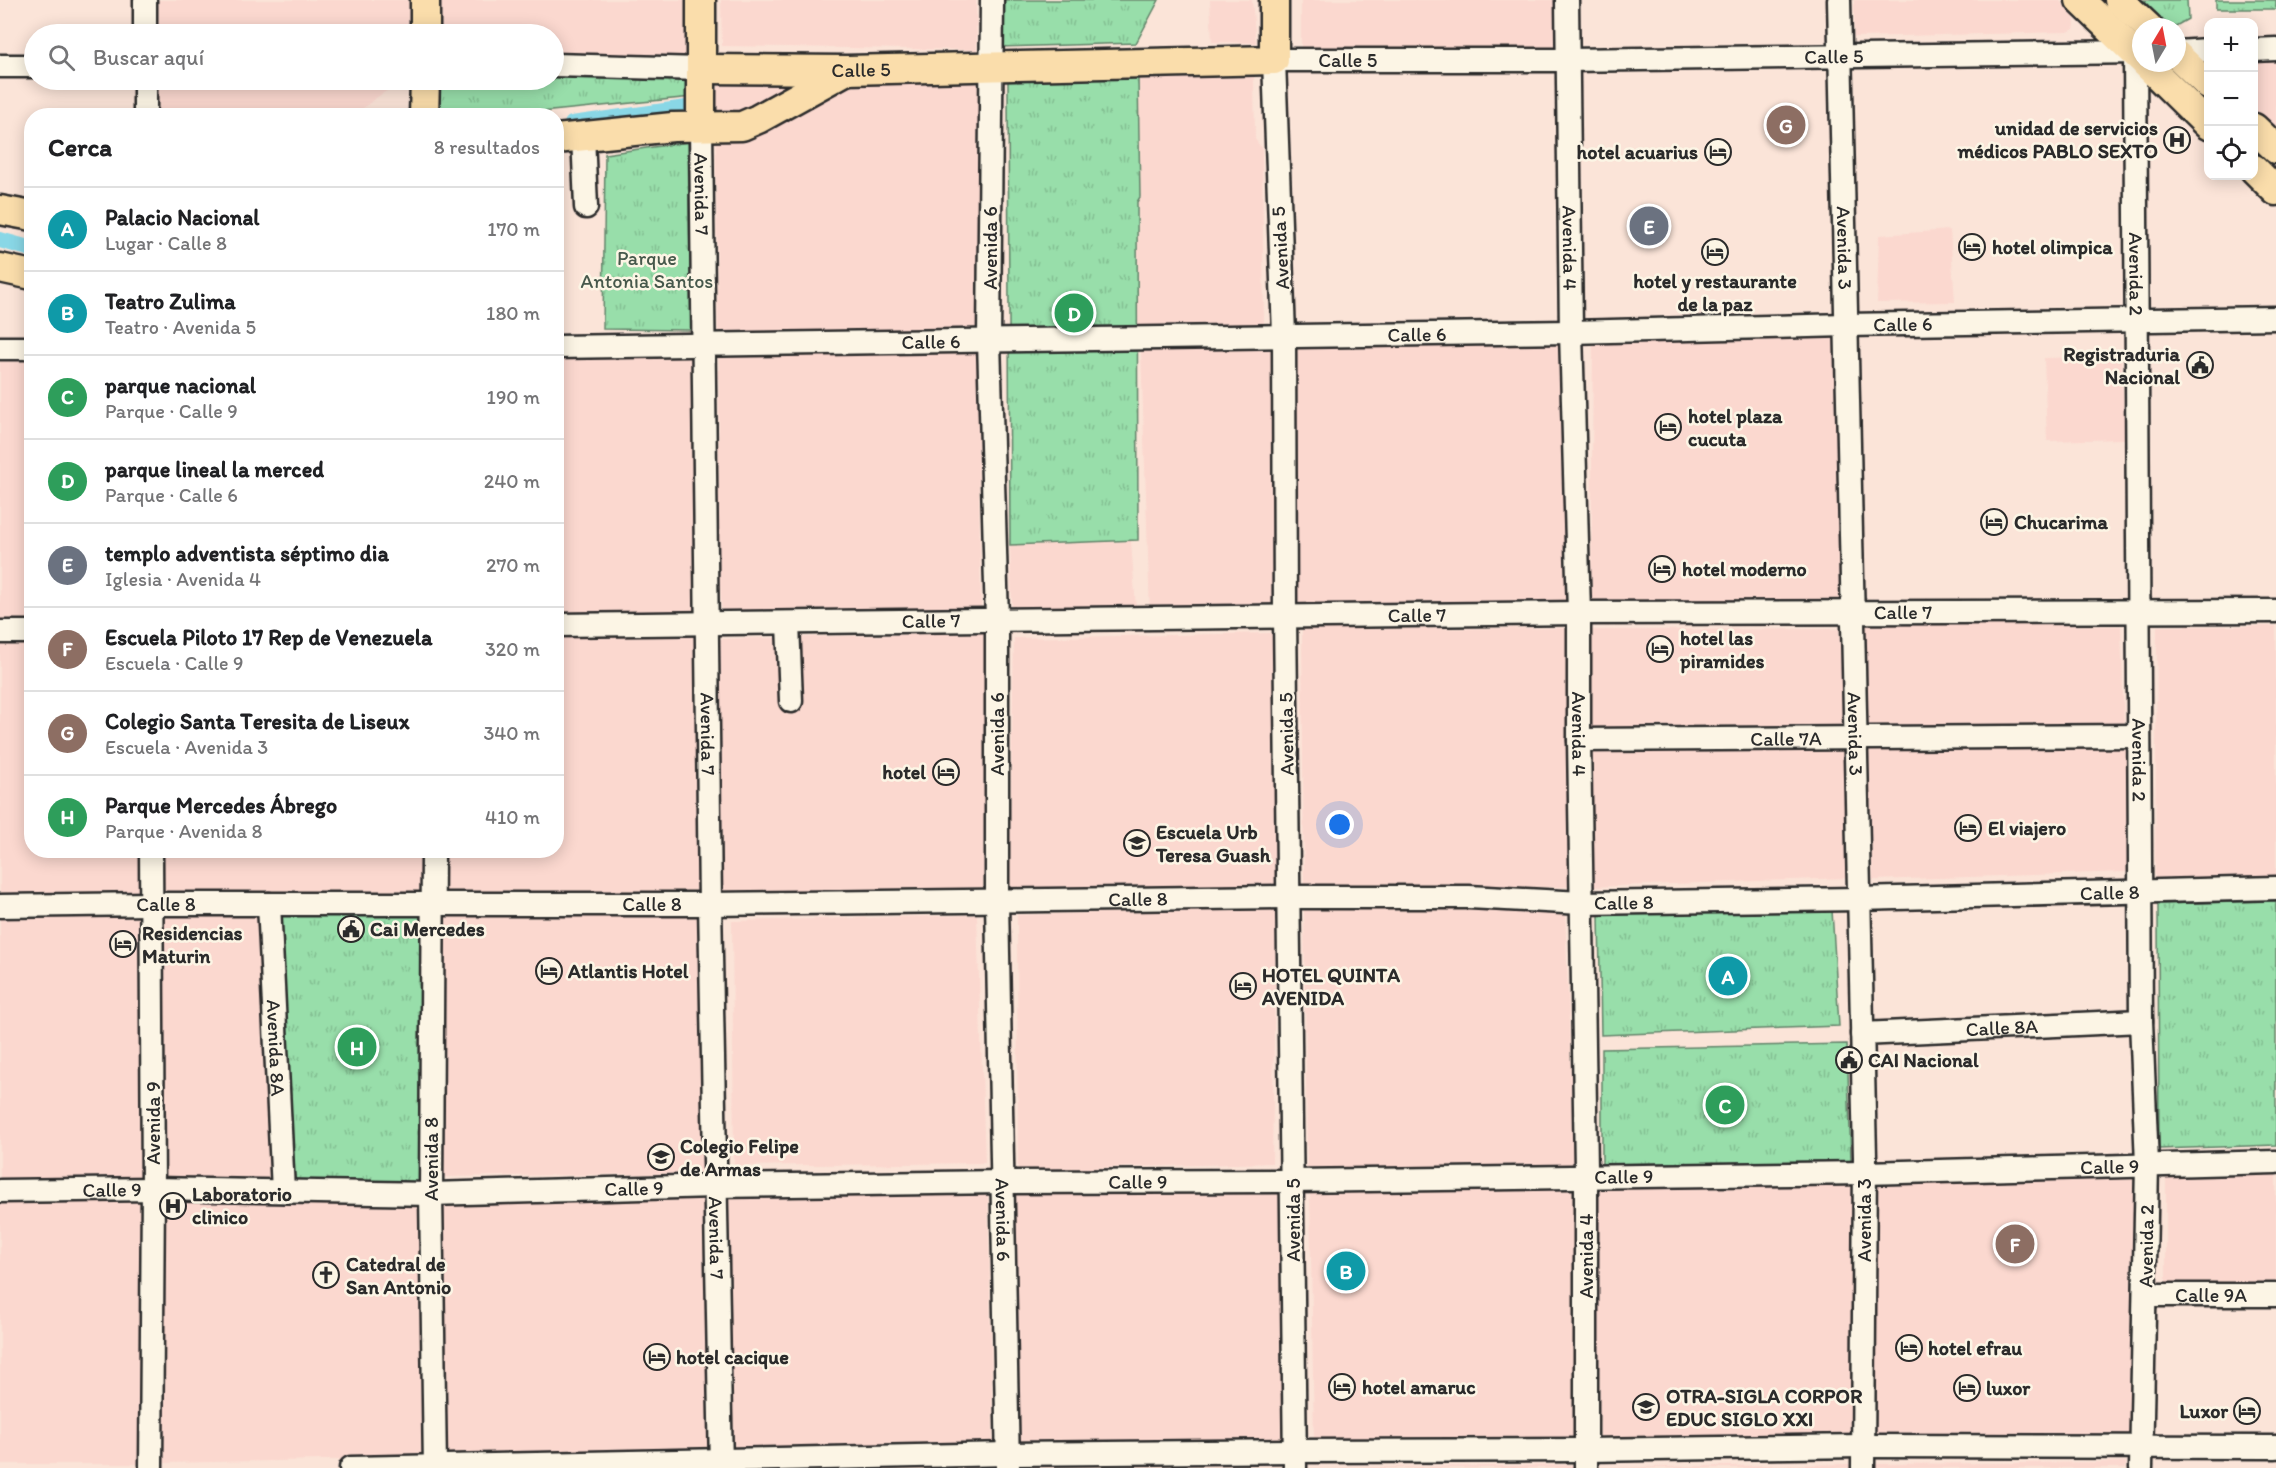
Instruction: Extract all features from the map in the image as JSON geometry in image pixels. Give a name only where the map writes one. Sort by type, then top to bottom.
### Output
[{"type":"main road","points":[[425,0],[425,24]]},
{"type":"main road","name":"Avenida 7","points":[[701,0],[701,126]]},
{"type":"main road","name":"Avenida 5","points":[[1274,0],[1274,60]]},
{"type":"main road","points":[[2080,0],[2132,49]]},
{"type":"main road","points":[[2119,0],[2138,18]]},
{"type":"main road","name":"Calle 5","points":[[701,69],[847,70],[1274,60]]},
{"type":"main road","points":[[2186,62],[2204,81]]},
{"type":"main road","points":[[570,137],[701,126],[726,128],[742,126],[847,70]]},
{"type":"main road","points":[[2155,72],[2204,121]]},
{"type":"main road","points":[[2258,133],[2276,149]]},
{"type":"main road","points":[[2258,174],[2276,191]]},
{"type":"main road","points":[[0,210],[24,214]]},
{"type":"main road","points":[[0,268],[24,273]]},
{"type":"street","points":[[145,0],[145,24]]},
{"type":"street","name":"Avenida 6","points":[[992,0],[989,341],[997,620],[997,902],[1008,1461]]},
{"type":"street","name":"Avenida 4","points":[[1567,0],[1571,332],[1579,613],[1586,1176],[1586,1459]]},
{"type":"street","name":"Avenida 3","points":[[1839,0],[1865,1173],[1863,1457]]},
{"type":"street","points":[[2258,50],[2276,49]]},
{"type":"street","points":[[2186,52],[2204,51]]},
{"type":"street","name":"Calle 5","points":[[1274,60],[1568,60],[1840,56],[2132,57]]},
{"type":"street","name":"Avenida 5","points":[[1274,60],[1284,335],[1294,1460]]},
{"type":"street","name":"Calle 5","points":[[564,65],[701,69]]},
{"type":"street","points":[[0,66],[24,66]]},
{"type":"street","name":"Avenida 2","points":[[2140,72],[2136,320],[2137,612],[2141,1021],[2147,1164],[2142,1458]]},
{"type":"street","points":[[145,90],[145,108]]},
{"type":"street","name":"Avenida 7","points":[[701,126],[710,904],[721,1464]]},
{"type":"street","points":[[570,137],[586,207]]},
{"type":"street","name":"Calle 6","points":[[564,347],[1571,332],[1846,324],[2276,318]]},
{"type":"street","points":[[0,348],[24,348]]},
{"type":"street","name":"Calle 7","points":[[564,625],[1579,613],[2276,611]]},
{"type":"street","points":[[788,622],[790,701]]},
{"type":"street","points":[[0,632],[24,632]]},
{"type":"street","name":"Calle 7A","points":[[1579,740],[2138,736]]},
{"type":"street","name":"Avenida 9","points":[[151,858],[153,1189],[151,1468]]},
{"type":"street","name":"Avenida 8","points":[[433,858],[431,1194],[435,1468]]},
{"type":"street","name":"Calle 8","points":[[0,906],[997,902],[1288,897],[1469,897],[1582,903],[1859,899],[2276,888]]},
{"type":"street","name":"Avenida 8A","points":[[269,904],[283,1191]]},
{"type":"street","name":"Calle 8A","points":[[1862,1034],[2141,1021]]},
{"type":"street","name":"Calle 9","points":[[0,1191],[153,1189],[431,1194],[715,1186],[1865,1173],[2276,1162]]},
{"type":"street","name":"Calle 9A","points":[[2145,1295],[2276,1295]]},
{"type":"street","points":[[351,1468],[1008,1461],[2142,1458],[2276,1447]]},
{"type":"shaded area","points":[[153,0],[416,0],[416,24],[153,24]]},
{"type":"shaded area","points":[[436,0],[692,0],[694,56],[564,57],[564,24],[435,24]]},
{"type":"shaded area","points":[[721,0],[976,0],[977,50],[722,46]]},
{"type":"shaded area","points":[[1210,0],[1252,0],[1256,43],[1212,42]]},
{"type":"shaded area","points":[[1301,0],[1575,0],[1575,52],[1301,54]]},
{"type":"shaded area","points":[[1854,0],[2059,0],[2074,16],[2075,25],[2074,29],[2068,32],[1854,37]]},
{"type":"shaded area","points":[[2258,56],[2276,56],[2276,137],[2258,119]]},
{"type":"shaded area","points":[[988,76],[982,333],[718,342],[715,94],[723,78]]},
{"type":"shaded area","points":[[1254,77],[1255,139],[1262,149],[1264,328],[1138,329],[1138,78]]},
{"type":"shaded area","points":[[155,90],[388,90],[364,108],[156,108]]},
{"type":"shaded area","points":[[1950,230],[1955,302],[1877,303],[1879,235]]},
{"type":"shaded area","points":[[1841,333],[1848,607],[1591,610],[1593,334]]},
{"type":"shaded area","points":[[1581,334],[1577,607],[1295,611],[1291,341]]},
{"type":"shaded area","points":[[1279,345],[1280,610],[1150,614],[1141,351]]},
{"type":"shaded area","points":[[982,349],[978,436],[981,611],[722,614],[719,570],[719,352]]},
{"type":"shaded area","points":[[695,353],[702,613],[564,616],[564,354]]},
{"type":"shaded area","points":[[0,355],[24,355],[24,626],[0,626]]},
{"type":"shaded area","points":[[2121,356],[2125,439],[2047,441],[2044,358]]},
{"type":"shaded area","points":[[1131,541],[1136,608],[1012,609],[1010,545]]},
{"type":"shaded area","points":[[1863,623],[2121,626],[2124,726],[1866,732]]},
{"type":"shaded area","points":[[2157,626],[2276,626],[2276,877],[2155,878]]},
{"type":"shaded area","points":[[1566,628],[1570,887],[1304,886],[1302,629]]},
{"type":"shaded area","points":[[1839,629],[1846,730],[1592,732],[1592,630]]},
{"type":"shaded area","points":[[985,633],[983,887],[723,898],[720,639]]},
{"type":"shaded area","points":[[1273,633],[1276,885],[1009,892],[1014,638]]},
{"type":"shaded area","points":[[697,634],[700,893],[440,897],[441,858],[564,858],[564,638]]},
{"type":"shaded area","points":[[0,639],[24,639],[24,858],[145,858],[146,899],[0,900]]},
{"type":"shaded area","points":[[1591,746],[1846,746],[1846,878],[1589,887]]},
{"type":"shaded area","points":[[2129,748],[2127,872],[1873,880],[1867,749]]},
{"type":"shaded area","points":[[152,858],[428,858],[428,898],[151,904]]},
{"type":"shaded area","points":[[154,907],[282,912],[283,1182],[159,1183]]},
{"type":"shaded area","points":[[1304,907],[1565,909],[1574,1164],[1307,1169]]},
{"type":"shaded area","points":[[147,908],[150,1184],[0,1187],[0,911]]},
{"type":"shaded area","points":[[1276,909],[1272,1163],[1018,1170],[1017,915]]},
{"type":"shaded area","points":[[702,914],[707,1173],[441,1177],[442,916]]},
{"type":"shaded area","points":[[977,915],[985,1163],[734,1166],[732,921]]},
{"type":"shaded area","points":[[2276,1174],[2276,1287],[2166,1288],[2166,1177]]},
{"type":"shaded area","points":[[2137,1177],[2135,1436],[1873,1442],[1875,1180]]},
{"type":"shaded area","points":[[1860,1180],[1854,1438],[1600,1440],[1597,1187]]},
{"type":"shaded area","points":[[1574,1184],[1578,1441],[1314,1445],[1310,1189]]},
{"type":"shaded area","points":[[1283,1185],[1286,1447],[1015,1449],[1008,1188]]},
{"type":"shaded area","points":[[728,1191],[988,1195],[993,1442],[730,1449]]},
{"type":"shaded area","points":[[150,1195],[143,1464],[0,1464],[0,1198]]},
{"type":"shaded area","points":[[705,1198],[714,1450],[442,1455],[443,1201]]},
{"type":"shaded area","points":[[163,1202],[424,1202],[431,1458],[162,1463]]},
{"type":"shaded area","points":[[2126,1462],[2126,1468],[1869,1468],[1869,1464]]},
{"type":"shaded area","points":[[1850,1464],[1850,1468],[1594,1468]]},
{"type":"shaded area","points":[[1577,1465],[1577,1468],[1307,1468]]},
{"type":"green space","points":[[999,0],[1159,0],[1136,43],[999,47]]},
{"type":"green space","points":[[2143,0],[2187,0],[2188,19],[2161,18]]},
{"type":"green space","points":[[2216,0],[2276,0],[2276,9],[2216,9]]},
{"type":"green space","points":[[564,75],[689,75],[692,97],[564,110],[435,108],[434,90],[564,90]]},
{"type":"green space","points":[[1138,78],[1140,197],[1137,202],[1138,540],[1010,545],[1008,81]]},
{"type":"green space","name":"Parque Antonia Santos","points":[[688,142],[691,330],[603,329],[605,154]]},
{"type":"green space","points":[[2276,901],[2276,1145],[2159,1149],[2158,904]]},
{"type":"green space","points":[[427,909],[431,1182],[287,1184],[282,912]]},
{"type":"green space","points":[[1832,910],[1839,1026],[1601,1035],[1599,913]]},
{"type":"green space","points":[[1847,1044],[1851,1161],[1602,1164],[1602,1049]]},
{"type":"waterway","points":[[572,124],[686,108]]},
{"type":"waterway","points":[[0,240],[24,247]]},
{"type":"place","name":"Colegio Santa Teresita de Liseux","points":[[1786,125]]},
{"type":"place","name":"unidad de servicios médicos PABLO SEXTO","points":[[2177,140]]},
{"type":"place","name":"hotel acuarius","points":[[1718,152]]},
{"type":"place","name":"templo adventista séptimo dia","points":[[1649,226]]},
{"type":"place","name":"hotel olimpica","points":[[1972,247]]},
{"type":"place","name":"hotel y restaurante de la paz","points":[[1715,252]]},
{"type":"place","name":"parque lineal la merced","points":[[1074,313]]},
{"type":"place","name":"Registraduria Nacional","points":[[2200,365]]},
{"type":"place","name":"hotel plaza cucuta","points":[[1668,427]]},
{"type":"place","name":"Chucarima","points":[[1994,522]]},
{"type":"place","name":"hotel moderno","points":[[1662,569]]},
{"type":"place","name":"hotel las piramides","points":[[1660,649]]},
{"type":"place","name":"hotel","points":[[946,772]]},
{"type":"place","name":"El viajero","points":[[1968,828]]},
{"type":"place","name":"Escuela Urb Teresa Guash","points":[[1137,843]]},
{"type":"place","name":"Cai Mercedes","points":[[351,929]]},
{"type":"place","name":"Residencias Maturin","points":[[123,944]]},
{"type":"place","name":"Atlantis Hotel","points":[[549,971]]},
{"type":"place","name":"Palacio Nacional","points":[[1728,976]]},
{"type":"place","name":"HOTEL QUINTA AVENIDA","points":[[1243,986]]},
{"type":"place","name":"Parque Mercedes Ábrego","points":[[357,1047]]},
{"type":"place","name":"CAI Nacional","points":[[1849,1060]]},
{"type":"place","name":"parque nacional","points":[[1725,1105]]},
{"type":"place","name":"Colegio Felipe de Armas","points":[[661,1157]]},
{"type":"place","name":"Laboratorio clinico","points":[[173,1206]]},
{"type":"place","name":"Escuela Piloto 17 Rep de Venezuela","points":[[2015,1244]]},
{"type":"place","name":"Teatro Zulima","points":[[1346,1271]]},
{"type":"place","name":"Catedral de San Antonio","points":[[326,1275]]},
{"type":"place","name":"hotel efrau","points":[[1909,1348]]},
{"type":"place","name":"hotel cacique","points":[[657,1357]]},
{"type":"place","name":"hotel amaruc","points":[[1342,1387]]},
{"type":"place","name":"luxor","points":[[1967,1388]]},
{"type":"place","name":"OTRA-SIGLA CORPOR EDUC SIGLO XXI","points":[[1646,1407]]},
{"type":"place","name":"Luxor","points":[[2247,1411]]}]
